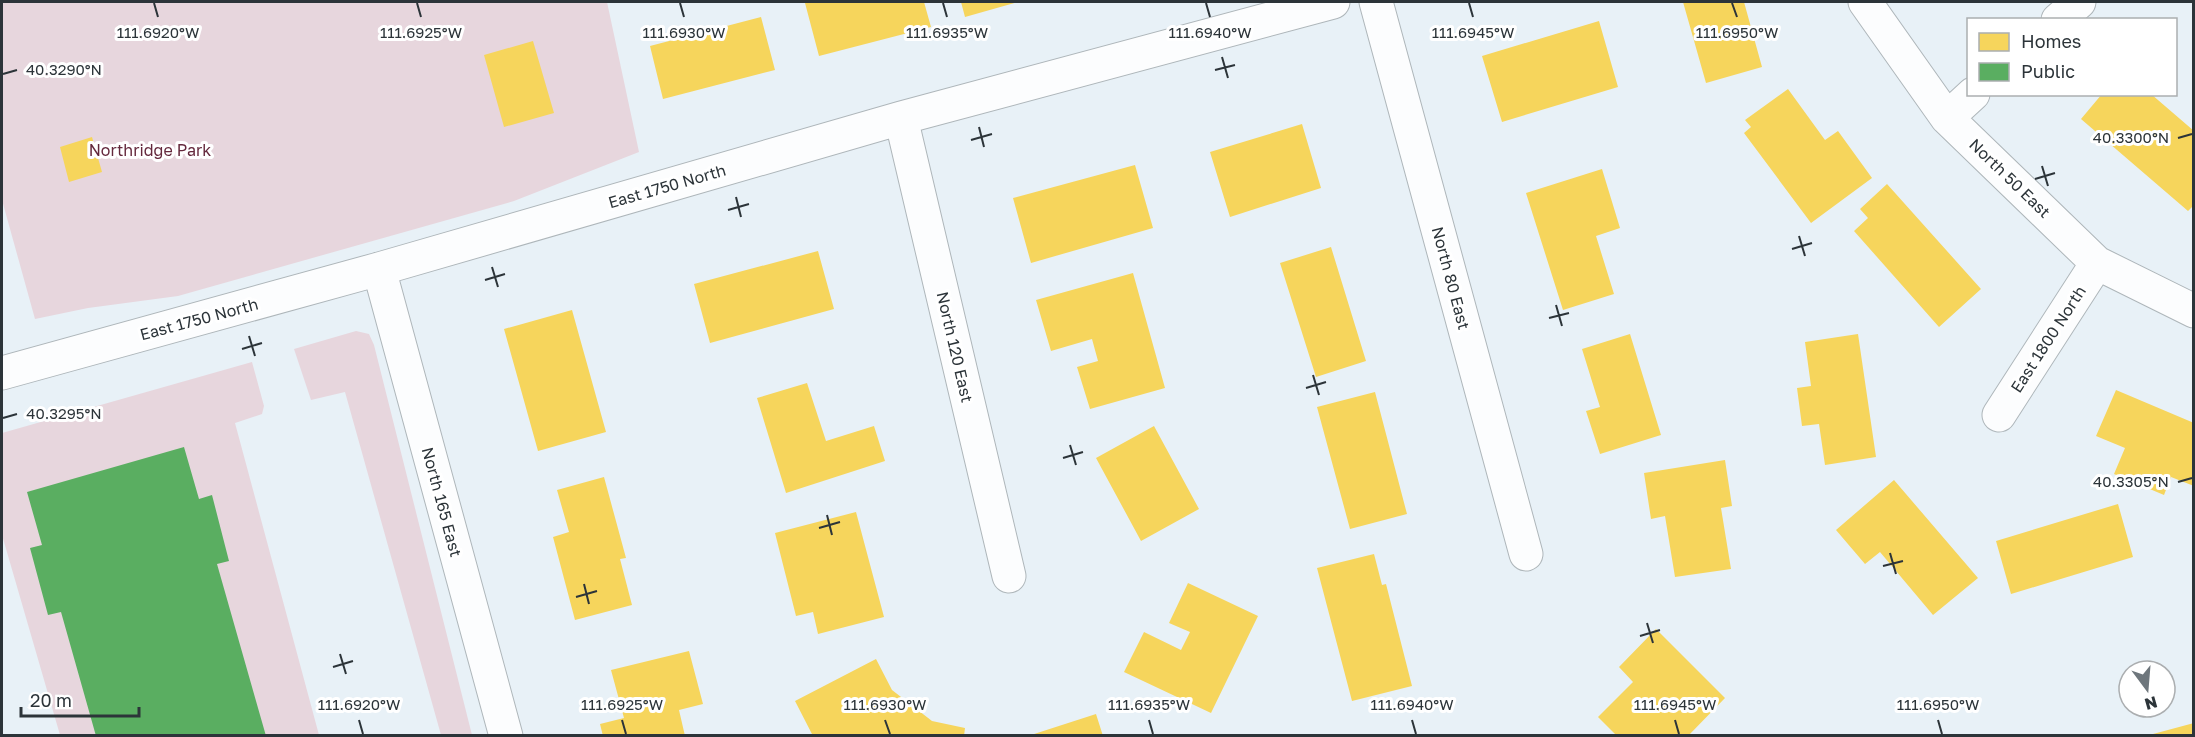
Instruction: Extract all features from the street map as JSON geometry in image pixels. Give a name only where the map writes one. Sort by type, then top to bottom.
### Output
[{"type":"street","name":"East 1750 North","points":[[2,373],[379,269],[901,118],[1333,2]]},
{"type":"street","name":"North 80 East","points":[[1376,2],[1526,554]]},
{"type":"street","name":"North 50 East","points":[[1865,2],[1947,118],[2097,263],[2193,310]]},
{"type":"street","points":[[2060,18],[2079,2]]},
{"type":"street","points":[[1947,118],[1970,96]]},
{"type":"street","name":"North 120 East","points":[[901,118],[1009,576]]},
{"type":"street","name":"East 1800 North","points":[[1999,415],[2097,263]]},
{"type":"street","name":"North 165 East","points":[[379,269],[506,735]]},
{"type":"green space","name":"Northridge Park","points":[[2,2],[607,2],[639,152],[514,201],[178,296],[88,308],[35,319],[2,200]]},
{"type":"green space","points":[[356,331],[369,334],[374,345],[472,735],[441,735],[345,392],[311,400],[294,349]]},
{"type":"green space","points":[[252,362],[264,406],[262,414],[235,423],[319,735],[60,735],[2,535],[2,433]]},
{"type":"building: Homes","points":[[924,2],[931,27],[819,56],[805,3]]},
{"type":"building: Homes","points":[[961,2],[1018,2],[965,17]]},
{"type":"building: Homes","points":[[1683,2],[1744,2],[1762,67],[1706,83]]},
{"type":"building: Homes","points":[[761,17],[775,70],[663,99],[650,46]]},
{"type":"building: Homes","points":[[1599,21],[1618,87],[1502,122],[1482,56]]},
{"type":"building: Homes","points":[[533,41],[554,113],[504,127],[484,55]]},
{"type":"building: Homes","points":[[1788,89],[1825,140],[1838,131],[1872,178],[1811,223],[1744,133],[1751,127],[1745,120]]},
{"type":"building: Homes","points":[[2100,96],[2153,96],[2194,131],[2194,205],[2188,211],[2081,119]]},
{"type":"building: Homes","points":[[1302,124],[1321,188],[1230,217],[1210,152]]},
{"type":"building: Homes","points":[[92,137],[102,172],[69,182],[60,147]]},
{"type":"building: Homes","points":[[1135,165],[1153,228],[1031,263],[1013,198]]},
{"type":"building: Homes","points":[[1602,169],[1620,228],[1596,236],[1614,294],[1563,310],[1526,193]]},
{"type":"building: Homes","points":[[1887,184],[1981,289],[1939,327],[1854,231],[1868,218],[1860,209]]},
{"type":"building: Homes","points":[[1331,247],[1366,361],[1316,377],[1280,263]]},
{"type":"building: Homes","points":[[818,251],[834,309],[710,343],[694,284]]},
{"type":"building: Homes","points":[[1133,273],[1165,388],[1090,409],[1077,367],[1098,361],[1092,339],[1051,351],[1036,300]]},
{"type":"building: Homes","points":[[572,310],[606,432],[538,451],[504,329]]},
{"type":"building: Homes","points":[[1630,334],[1661,435],[1600,454],[1586,411],[1600,407],[1582,349]]},
{"type":"building: Homes","points":[[1858,334],[1876,457],[1825,465],[1819,424],[1802,426],[1797,388],[1811,386],[1805,342]]},
{"type":"building: Homes","points":[[807,383],[826,441],[874,426],[885,461],[786,493],[757,398]]},
{"type":"building: Homes","points":[[2116,390],[2194,423],[2194,486],[2171,477],[2164,495],[2114,474],[2125,448],[2096,436]]},
{"type":"building: Homes","points":[[1375,392],[1407,514],[1350,529],[1317,407]]},
{"type":"building: Homes","points":[[1154,426],[1199,509],[1141,541],[1096,458]]},
{"type":"building: Homes","points":[[1725,460],[1732,506],[1721,508],[1731,569],[1675,577],[1665,516],[1651,519],[1644,473]]},
{"type":"building: Homes","points":[[604,477],[626,558],[620,559],[632,605],[575,620],[553,537],[569,532],[557,490]]},
{"type":"building: Homes","points":[[1894,480],[1978,578],[1933,615],[1880,552],[1865,564],[1836,530]]},
{"type":"building: Homes","points":[[2118,504],[2133,557],[2011,594],[1996,541]]},
{"type":"building: Homes","points":[[856,512],[884,617],[818,634],[813,612],[796,616],[775,533]]},
{"type":"building: Homes","points":[[1374,554],[1382,585],[1386,584],[1412,686],[1352,701],[1317,568]]},
{"type":"building: Homes","points":[[1188,583],[1258,616],[1211,713],[1124,672],[1144,632],[1181,650],[1190,632],[1169,623]]},
{"type":"building: Homes","points":[[1656,629],[1725,698],[1688,736],[1617,736],[1598,717],[1633,682],[1619,667]]},
{"type":"building: Homes","points":[[689,651],[703,704],[679,710],[685,736],[603,736],[600,724],[624,718],[611,670]]},
{"type":"building: Homes","points":[[876,659],[892,690],[932,721],[965,728],[964,736],[813,736],[795,701]]},
{"type":"building: Homes","points":[[1096,714],[1103,736],[1031,736],[1031,735]]},
{"type":"building: Homes","points":[[2194,723],[2194,736],[2153,736],[2153,734]]},
{"type":"building: Public","points":[[184,447],[199,499],[212,495],[229,561],[217,564],[266,736],[96,736],[61,612],[48,615],[30,548],[42,545],[27,492]]}]
